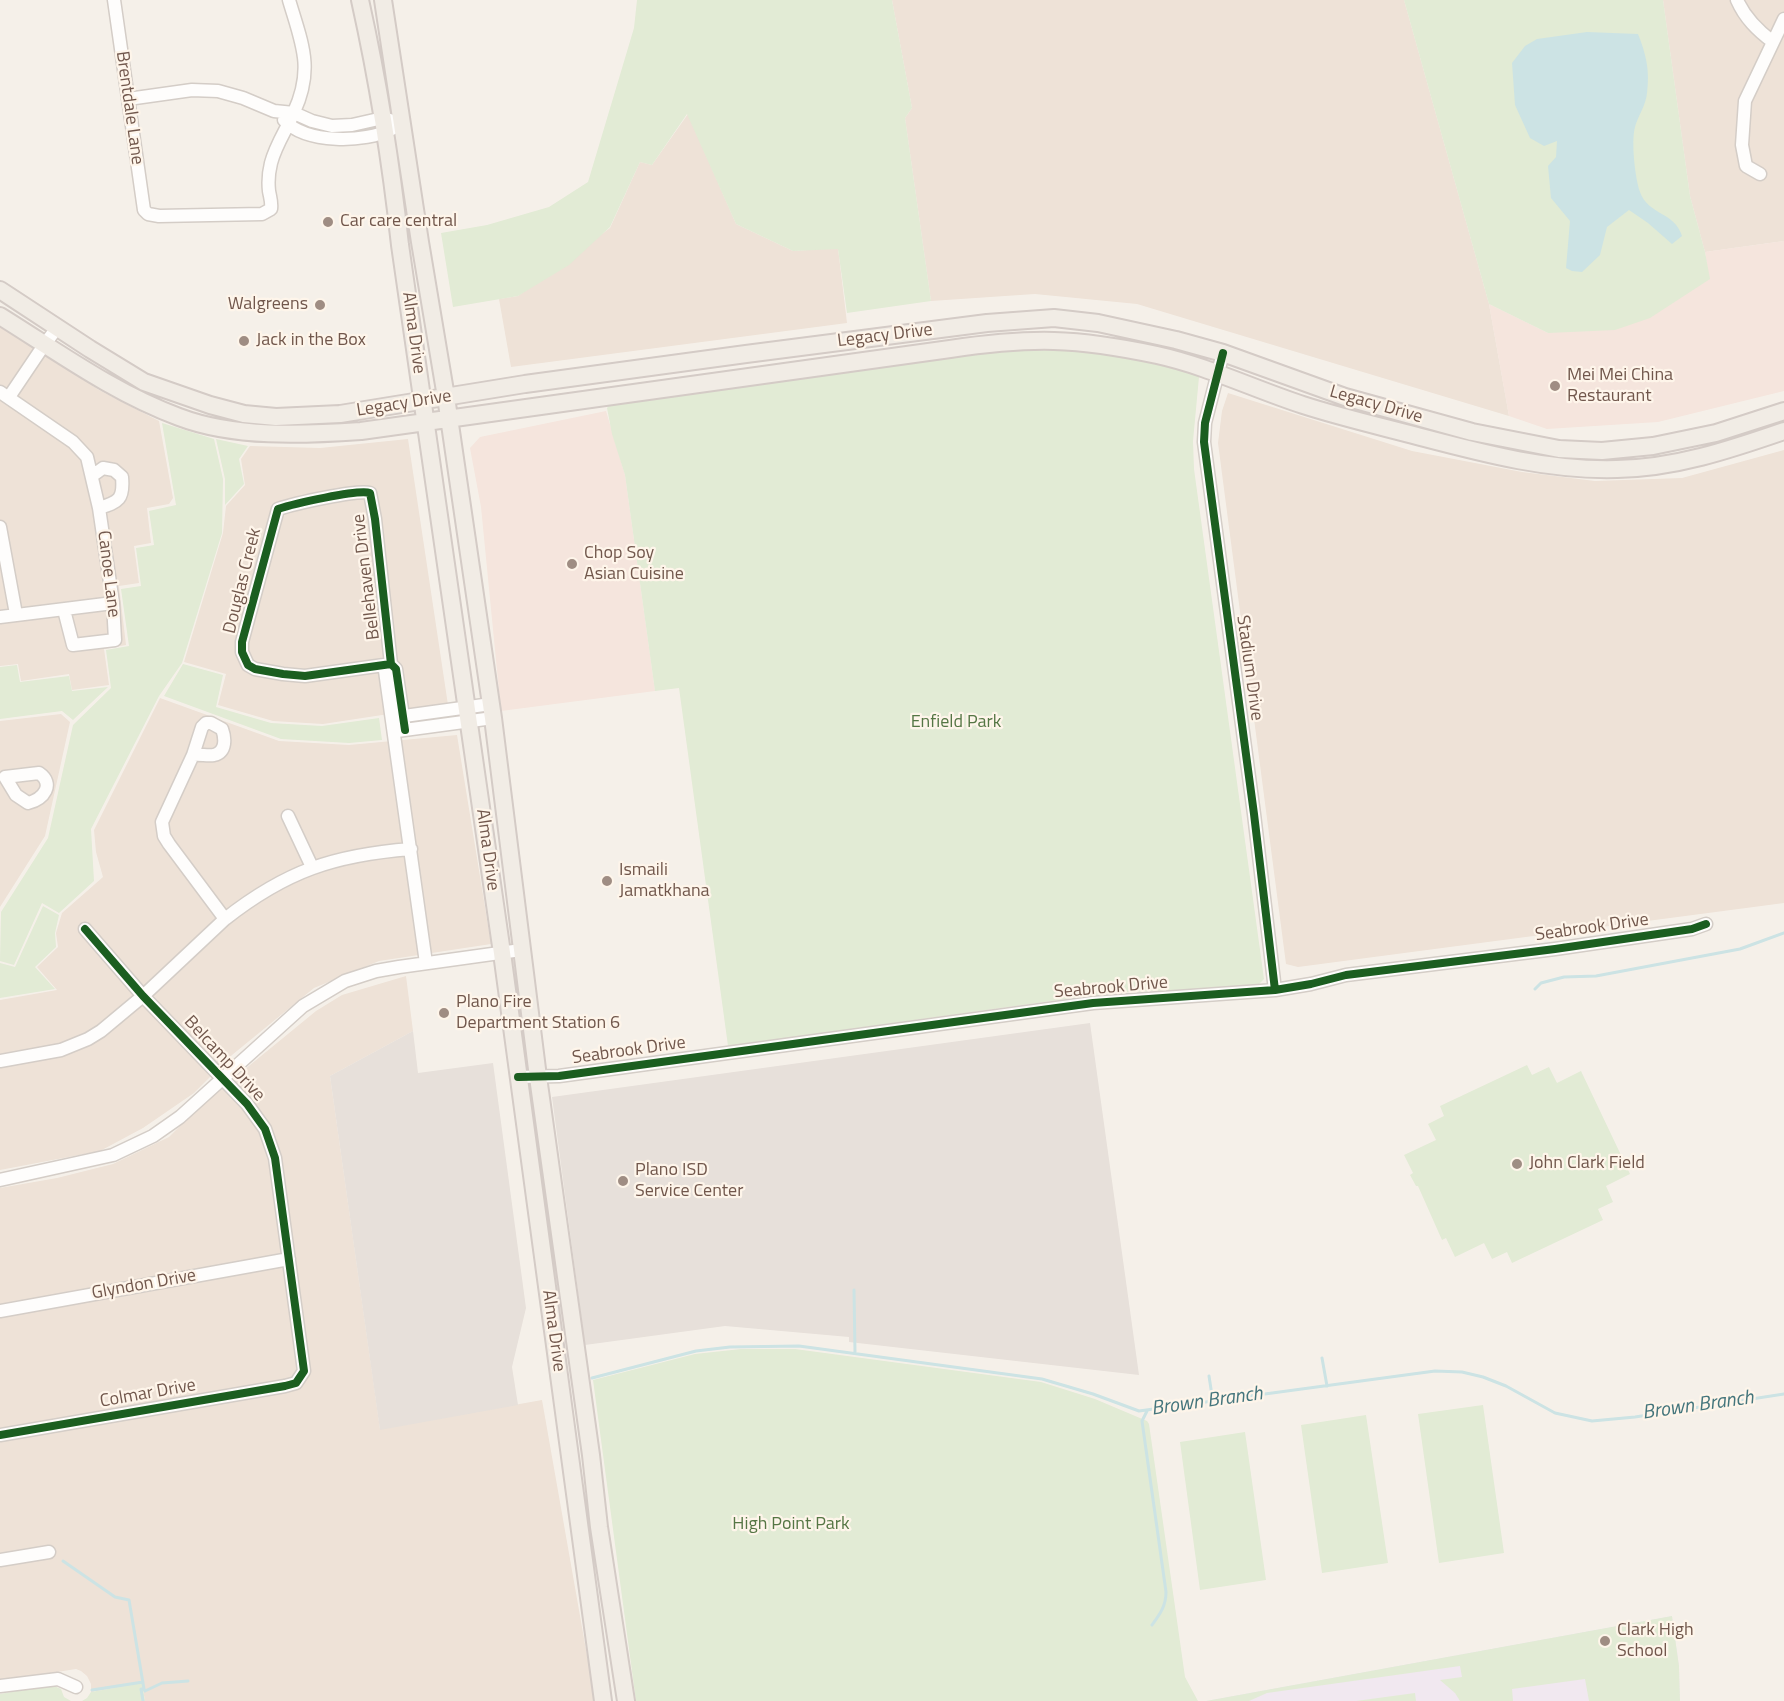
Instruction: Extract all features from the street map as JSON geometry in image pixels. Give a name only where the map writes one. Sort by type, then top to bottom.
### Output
[{"type":"main road","name":"Alma Drive","points":[[360,0],[385,125],[425,423],[502,952],[603,1701]]},
{"type":"main road","name":"Alma Drive","points":[[383,0],[446,397],[492,711],[538,1077],[599,1527],[626,1701]]},
{"type":"main road","points":[[400,245],[420,242]]},
{"type":"main road","name":"Legacy Drive","points":[[0,290],[144,382],[210,405],[242,422],[276,417],[340,414],[746,354],[987,323],[1054,318],[1136,330],[1223,353],[1345,397],[1472,432],[1559,449],[1618,450],[1687,440],[1784,411]]},
{"type":"main road","name":"Legacy Drive","points":[[0,316],[44,345],[135,398],[180,418],[242,422],[286,434],[317,434],[425,423],[751,375],[979,345],[1053,341],[1107,346],[1158,355],[1304,405],[1465,448],[1549,465],[1617,469],[1662,465],[1694,459],[1784,431]]},
{"type":"main road","points":[[746,354],[751,375]]},
{"type":"main road","points":[[597,375],[600,397]]},
{"type":"main road","points":[[1465,448],[1472,432]]},
{"type":"main road","points":[[1617,469],[1618,450]]},
{"type":"main road","points":[[451,597],[474,592]]},
{"type":"main road","points":[[548,1293],[567,1288]]},
{"type":"street","name":"Brentdale Lane","points":[[114,0],[144,210],[148,214],[262,214],[271,209],[269,190],[271,165],[277,144],[288,125]]},
{"type":"street","points":[[288,125],[304,84],[306,66],[303,46],[289,0]]},
{"type":"street","points":[[1737,0],[1747,19],[1773,42]]},
{"type":"street","points":[[1760,174],[1746,166],[1742,145],[1745,101],[1784,19]]},
{"type":"street","points":[[128,99],[192,90],[218,91],[243,98],[274,111],[294,113],[332,126],[403,124]]},
{"type":"street","points":[[274,111],[288,125],[332,139],[359,138],[385,125]]},
{"type":"street","points":[[4,394],[57,328]]},
{"type":"street","name":"Stadium Drive","points":[[1223,353],[1205,423],[1204,442],[1254,813],[1275,990]]},
{"type":"street","name":"Canoe Lane","points":[[4,394],[78,447],[87,457],[99,508],[113,603],[115,639],[73,645],[64,610]]},
{"type":"street","name":"Canoe Lane","points":[[92,476],[103,468],[114,470],[122,477],[123,491],[118,500],[114,504],[99,508]]},
{"type":"street","name":"Bellehaven Drive","points":[[278,509],[320,499],[368,492],[371,496],[391,664],[385,671],[399,731],[426,963]]},
{"type":"street","name":"Douglas Creek","points":[[278,509],[242,642],[244,660],[255,669],[305,676],[391,664]]},
{"type":"street","points":[[0,528],[16,614]]},
{"type":"street","points":[[0,617],[113,603]]},
{"type":"street","points":[[399,731],[492,711]]},
{"type":"street","points":[[397,717],[468,715]]},
{"type":"street","points":[[193,755],[162,822],[162,829],[168,844],[225,919]]},
{"type":"street","points":[[288,816],[312,867]]},
{"type":"street","points":[[0,1061],[45,1054],[88,1039],[101,1031],[143,996],[225,919],[269,889],[312,867],[362,855],[411,849]]},
{"type":"street","name":"Seabrook Drive","points":[[518,1077],[558,1076],[1093,1003],[1275,990],[1346,975],[1555,949],[1692,929],[1706,924]]},
{"type":"street","name":"Belcamp Drive","points":[[85,929],[143,996],[224,1077],[258,1116],[270,1141],[275,1158],[304,1360],[304,1371],[300,1379]]},
{"type":"street","points":[[0,1180],[113,1155],[168,1126],[303,1005],[345,981],[376,971],[521,950]]},
{"type":"street","name":"Glyndon Drive","points":[[0,1311],[289,1259]]},
{"type":"street","name":"Colmar Drive","points":[[0,1435],[285,1386],[296,1383],[300,1379]]},
{"type":"street","points":[[0,1560],[49,1552]]},
{"type":"street","points":[[0,1686],[58,1679],[76,1687]]},
{"type":"shaded area","points":[[892,0],[1404,0],[1489,304],[1509,416],[1137,304],[1035,294],[931,301],[905,118],[912,108]]},
{"type":"shaded area","points":[[1663,0],[1784,0],[1784,241],[1705,252],[1690,196]]},
{"type":"shaded area","points":[[1587,32],[1638,34],[1645,55],[1648,77],[1644,106],[1636,123],[1633,141],[1638,186],[1644,200],[1674,222],[1682,236],[1672,244],[1629,210],[1607,227],[1600,255],[1582,272],[1566,268],[1570,221],[1551,198],[1548,166],[1556,157],[1557,141],[1544,146],[1530,138],[1515,105],[1512,63],[1525,46],[1537,39]]},
{"type":"shaded area","points":[[688,114],[736,224],[793,251],[838,248],[847,323],[511,367],[499,299],[518,296],[610,228],[640,162],[652,165]]},
{"type":"shaded area","points":[[1784,241],[1784,391],[1658,422],[1547,429],[1509,416],[1489,304],[1548,333],[1709,279],[1705,252]]},
{"type":"shaded area","points":[[0,326],[99,390],[159,421],[173,498],[169,504],[147,508],[151,543],[134,546],[139,583],[119,586],[126,645],[104,649],[109,685],[72,690],[69,674],[21,681],[18,664],[0,666]]},
{"type":"shaded area","points":[[1228,393],[1412,451],[1522,472],[1595,481],[1682,478],[1784,450],[1784,903],[1298,967],[1286,964],[1218,443],[1222,411]]},
{"type":"shaded area","points":[[606,411],[625,475],[655,691],[501,711],[481,507],[470,448],[480,437]]},
{"type":"shaded area","points":[[408,439],[448,705],[323,724],[273,721],[218,705],[226,674],[184,662],[223,533],[226,506],[245,485],[241,459],[250,446],[320,448]]},
{"type":"shaded area","points":[[160,698],[279,741],[349,745],[457,735],[491,944],[379,961],[314,988],[232,1055],[194,1093],[143,1128],[100,1151],[0,1170],[0,1000],[57,990],[37,967],[58,947],[56,933],[62,913],[103,877],[96,852],[94,830]]},
{"type":"shaded area","points":[[61,714],[70,722],[45,836],[0,907],[0,721]]},
{"type":"shaded area","points":[[406,976],[413,1031],[330,1076],[380,1429],[542,1400],[595,1701],[145,1701],[142,1683],[91,1692],[91,1684],[87,1676],[76,1669],[0,1681],[0,1188],[57,1178],[113,1164],[169,1137],[200,1106],[316,1011],[342,995]]},
{"type":"shaded area","points":[[1090,1023],[1139,1375],[849,1342],[849,1337],[725,1326],[585,1345],[552,1097]]},
{"type":"shaded area","points":[[413,1031],[418,1073],[493,1063],[526,1308],[512,1367],[518,1405],[380,1430],[330,1076]]},
{"type":"shaded area","name":"Clark High School","points":[[1672,1616],[1679,1666],[1680,1701],[1206,1701]]},
{"type":"green space","points":[[637,0],[892,0],[912,108],[905,118],[931,301],[847,313],[838,249],[793,251],[736,224],[687,114],[652,165],[640,162],[610,227],[569,265],[518,296],[453,307],[441,233],[487,225],[549,207],[588,182],[634,28]]},
{"type":"green space","points":[[1404,0],[1663,0],[1690,196],[1710,279],[1650,318],[1615,330],[1548,333],[1489,304]]},
{"type":"green space","name":"Enfield Park","points":[[988,348],[1081,350],[1149,360],[1195,373],[1199,377],[1193,441],[1194,469],[1264,979],[1259,984],[1247,987],[1109,993],[728,1046],[679,688],[655,691],[625,475],[612,434],[607,408],[611,403]]},
{"type":"green space","points":[[162,423],[214,439],[223,479],[222,533],[182,663],[159,696],[91,829],[94,881],[59,913],[42,903],[14,965],[0,961],[1,912],[48,838],[73,725],[111,688],[106,650],[129,646],[121,589],[141,586],[136,548],[154,545],[149,511],[176,505]]},
{"type":"green space","points":[[216,439],[248,446],[239,459],[244,484],[225,505],[225,479]]},
{"type":"green space","points":[[183,664],[223,675],[216,707],[271,723],[322,726],[379,718],[382,740],[349,743],[281,739],[164,696]]},
{"type":"green space","points":[[17,665],[20,682],[69,676],[72,691],[108,687],[73,720],[62,711],[0,719],[0,667]]},
{"type":"green space","points":[[43,906],[59,915],[55,933],[56,947],[35,967],[55,989],[0,998],[0,963],[15,967]]},
{"type":"green space","name":"John Clark Field","points":[[1527,1065],[1532,1075],[1549,1067],[1557,1083],[1581,1071],[1630,1174],[1606,1186],[1613,1202],[1598,1209],[1603,1220],[1512,1263],[1507,1252],[1492,1259],[1484,1243],[1455,1257],[1446,1238],[1442,1240],[1418,1186],[1410,1175],[1413,1173],[1404,1155],[1436,1140],[1428,1124],[1444,1116],[1440,1106]]},
{"type":"green space","name":"High Point Park","points":[[741,1349],[795,1349],[1041,1382],[1095,1399],[1147,1421],[1185,1677],[1198,1701],[636,1701],[593,1380],[695,1354]]},
{"type":"green space","points":[[1483,1405],[1504,1553],[1439,1563],[1418,1414]]},
{"type":"green space","points":[[1366,1415],[1388,1563],[1322,1573],[1301,1425]]},
{"type":"green space","points":[[1245,1432],[1266,1580],[1200,1590],[1180,1442]]},
{"type":"green space","name":"Clark High School","points":[[1672,1616],[1679,1666],[1680,1701],[1589,1701],[1585,1679],[1512,1689],[1513,1701],[1460,1701],[1455,1693],[1440,1680],[1462,1677],[1460,1666],[1267,1693],[1249,1701],[1206,1701]]},
{"type":"green space","points":[[142,1683],[145,1701],[82,1701],[91,1692]]},
{"type":"green space","points":[[52,1685],[61,1689],[64,1697],[71,1701],[0,1701],[0,1694]]},
{"type":"green space","points":[[1415,1693],[1416,1701],[1356,1701]]},
{"type":"waterway","points":[[1535,989],[1541,983],[1564,977],[1596,976],[1740,949],[1784,933]]},
{"type":"waterway","points":[[854,1290],[855,1352]]},
{"type":"waterway","name":"Brown Branch","points":[[592,1378],[696,1351],[730,1347],[799,1346],[1042,1379],[1139,1411],[1435,1371],[1462,1372],[1483,1377],[1506,1386],[1555,1413],[1592,1421],[1635,1417],[1784,1394]]},
{"type":"waterway","points":[[1322,1358],[1327,1386]]},
{"type":"waterway","points":[[1209,1376],[1213,1402]]},
{"type":"waterway","points":[[1147,1411],[1142,1421],[1166,1592],[1164,1606],[1152,1625]]},
{"type":"waterway","points":[[63,1561],[115,1597],[129,1600],[144,1689],[141,1689],[143,1701]]},
{"type":"waterway","points":[[144,1689],[145,1691],[162,1683],[188,1681]]},
{"type":"waterway","points":[[92,1690],[143,1682]]},
{"type":"cycle path","points":[[1223,353],[1205,423],[1204,442],[1275,990]]},
{"type":"cycle path","points":[[391,664],[305,676],[255,669],[248,665],[242,652],[242,642],[278,509],[340,495],[370,493],[391,664],[396,669],[405,730]]},
{"type":"cycle path","points":[[518,1077],[559,1076],[1093,1003],[1275,990],[1346,975],[1555,949],[1692,929],[1706,924]]},
{"type":"cycle path","points":[[0,1435],[285,1386],[296,1383],[304,1371],[275,1158],[265,1129],[247,1104],[143,996],[85,929]]},
{"type":"place","name":"Car care central","points":[[328,222]]},
{"type":"place","name":"Walgreens","points":[[320,305]]},
{"type":"place","name":"Jack in the Box","points":[[244,341]]},
{"type":"place","name":"Mei Mei China Restaurant","points":[[1555,386]]},
{"type":"place","name":"Chop Soy Asian Cuisine","points":[[572,564]]},
{"type":"place","name":"Ismaili Jamatkhana","points":[[607,881]]},
{"type":"place","name":"Plano Fire Department Station 6","points":[[444,1013]]},
{"type":"place","name":"John Clark Field","points":[[1517,1164]]},
{"type":"place","name":"Plano ISD Service Center","points":[[623,1181]]},
{"type":"place","name":"Clark High School","points":[[1605,1641]]}]
